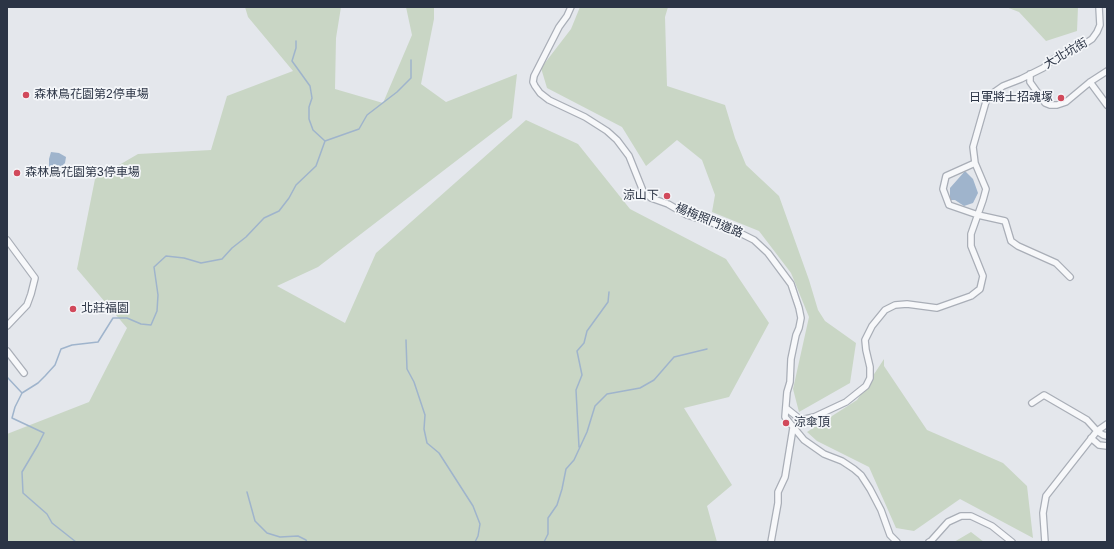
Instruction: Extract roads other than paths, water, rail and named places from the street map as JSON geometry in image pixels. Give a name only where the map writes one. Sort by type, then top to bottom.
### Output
[{"type":"street","name":"楊梅照門道路","points":[[571,7],[568,16],[559,27],[534,76],[534,86],[549,100],[585,116],[617,140],[629,156],[643,191],[651,198],[668,204],[687,215],[734,230],[754,240],[768,254],[791,284],[801,318],[791,358],[790,382],[787,392],[785,417],[804,440],[815,449],[842,461],[860,475],[881,510],[890,534],[897,542]]},
{"type":"street","name":"大北坑街","points":[[786,408],[801,420],[814,417],[846,402],[866,386],[870,378],[870,367],[865,340],[872,326],[885,310],[895,305],[907,304],[937,308],[972,296],[980,289],[983,276],[971,246],[971,234],[986,189],[975,163],[973,147],[988,98],[1003,86],[1043,68],[1054,59],[1080,48],[1092,39],[1100,24],[1099,7]]},
{"type":"street","name":"大北坑街","points":[[1030,74],[1030,82],[1046,103],[1050,105],[1057,105],[1066,102],[1090,82],[1107,71]]},
{"type":"street","points":[[1090,82],[1107,106]]},
{"type":"street","points":[[975,163],[946,176],[942,189],[949,205],[978,215],[1005,220],[1011,241],[1018,246],[1056,263],[1070,277]]},
{"type":"street","points":[[7,240],[35,278],[32,294],[27,305],[7,326]]},
{"type":"street","points":[[7,351],[24,373]]},
{"type":"street","points":[[1032,403],[1044,395],[1087,420],[1097,431],[1107,436]]},
{"type":"street","points":[[1045,542],[1043,513],[1046,496],[1091,438],[1097,431],[1107,424]]},
{"type":"street","points":[[771,542],[778,503],[778,492],[785,477],[793,428]]},
{"type":"street","points":[[1091,438],[1100,444],[1107,446]]},
{"type":"street","points":[[929,542],[948,522],[962,516],[971,516],[992,526],[1012,542]]},
{"type":"water","points":[[51,152],[59,153],[66,157],[65,163],[57,171],[49,171],[49,159]]},
{"type":"water","points":[[965,171],[973,179],[978,193],[973,203],[964,206],[955,200],[950,200],[950,188]]},
{"type":"waterway","points":[[296,41],[296,48],[292,61],[310,86],[312,98],[309,107],[309,119],[313,130],[325,141]]},
{"type":"waterway","points":[[22,393],[38,383],[55,365],[61,349],[72,345],[98,342],[113,318],[127,318],[141,324],[151,325],[157,311],[158,295],[154,267],[166,256],[184,258],[201,263],[222,259],[264,218],[279,211],[289,198],[296,185],[316,166],[325,141],[359,129],[367,115],[397,92],[411,78],[411,60]]},
{"type":"waterway","points":[[579,447],[576,390],[582,375],[577,351],[584,343],[587,331],[608,302],[609,292]]},
{"type":"waterway","points":[[406,340],[407,369],[414,382],[425,415],[424,429],[427,443],[439,453],[473,506],[480,524],[478,536],[475,542]]},
{"type":"waterway","points":[[544,542],[548,534],[548,518],[557,505],[566,469],[574,460],[587,432],[595,406],[607,394],[640,388],[654,380],[674,357],[707,349]]},
{"type":"waterway","points":[[7,377],[22,393],[15,407],[12,418],[44,433],[22,472],[23,493],[47,514],[52,523],[76,542]]},
{"type":"waterway","points":[[247,492],[255,521],[267,533],[280,537],[298,536],[307,542]]},
{"type":"place","name":"森林鳥花園第2停車場","points":[[26,95]]},
{"type":"place","name":"日軍將士招魂塚","points":[[1061,98]]},
{"type":"place","name":"森林鳥花園第3停車場","points":[[17,173]]},
{"type":"place","name":"涼山下","points":[[667,196]]},
{"type":"place","name":"北莊福園","points":[[73,309]]},
{"type":"place","name":"涼傘頂","points":[[786,423]]}]
